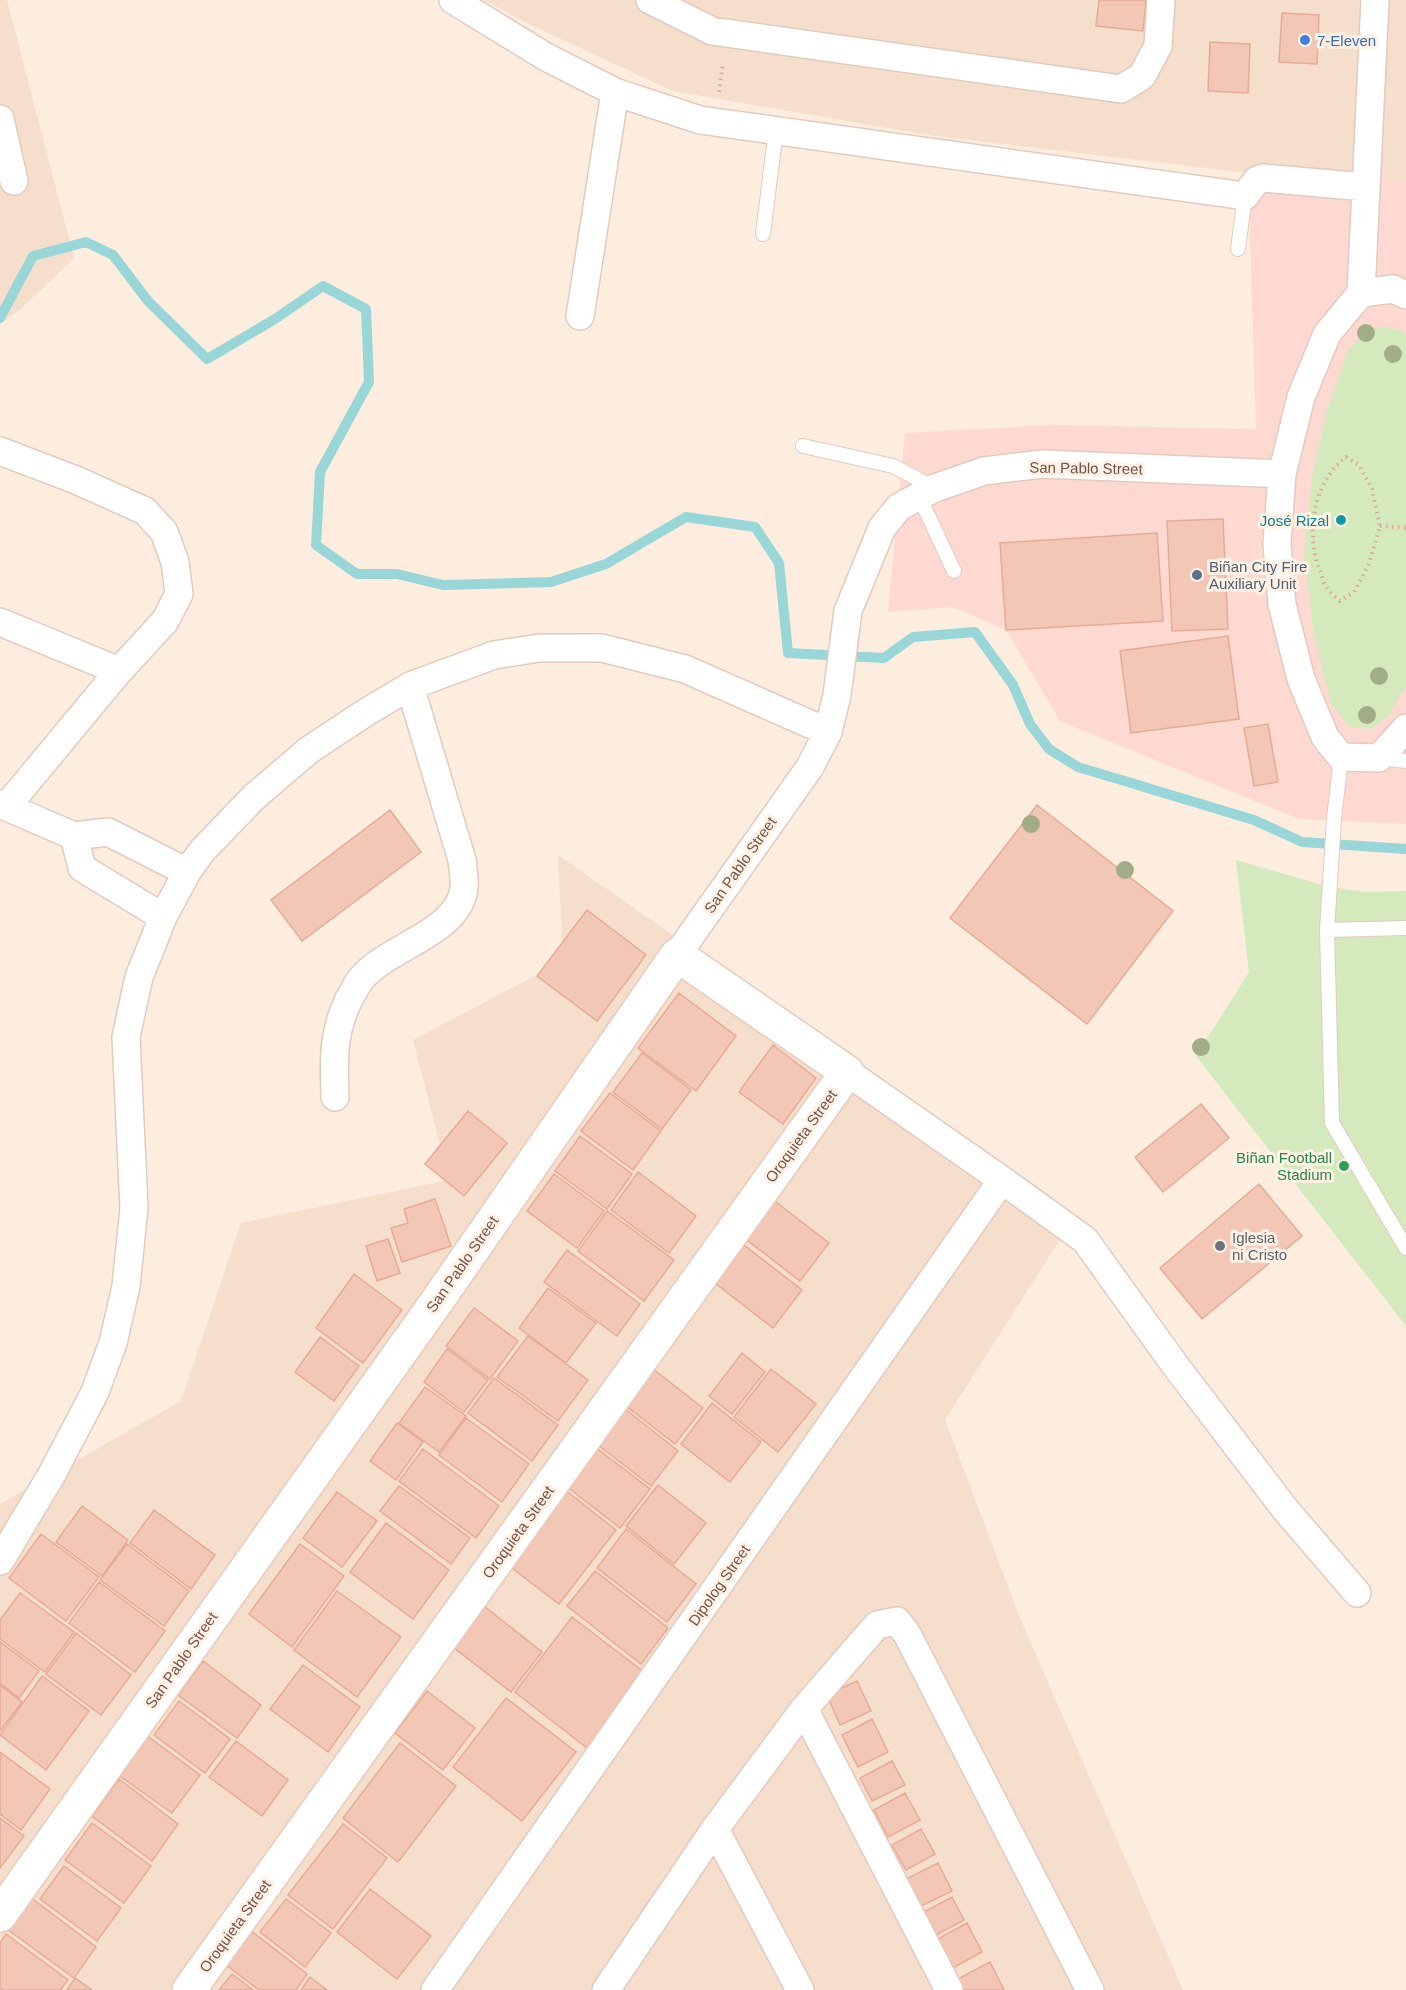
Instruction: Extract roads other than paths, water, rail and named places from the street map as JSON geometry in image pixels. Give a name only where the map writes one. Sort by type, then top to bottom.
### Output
[{"type":"street","points":[[453,0],[546,57],[615,92],[700,120],[1245,196],[1257,180],[1263,178],[1365,187]]},
{"type":"street","points":[[650,0],[712,31],[1120,89],[1142,76],[1158,46],[1161,0]]},
{"type":"street","points":[[1375,0],[1361,293],[1327,334],[1301,397],[1282,474],[1277,544],[1282,604],[1301,679],[1325,737],[1341,757],[1378,758],[1406,728]]},
{"type":"street","points":[[580,316],[615,92]]},
{"type":"street","points":[[0,119],[14,181]]},
{"type":"street","points":[[1361,293],[1393,289],[1406,295]]},
{"type":"street","points":[[0,451],[76,480],[145,511],[164,532],[175,562],[179,594],[165,621],[3,805],[74,836],[108,832],[187,872]]},
{"type":"street","name":"San Pablo Street","points":[[0,1915],[435,1304],[810,767],[828,732],[837,695],[848,612],[882,528],[899,507],[927,492],[984,471],[1043,464],[1282,474]]},
{"type":"street","points":[[0,622],[119,671]]},
{"type":"street","points":[[0,1561],[52,1474],[95,1392],[112,1343],[126,1286],[134,1208],[126,1037],[139,977],[163,917],[187,872],[202,851],[254,797],[309,750],[365,712],[410,686],[494,655],[539,648],[602,648],[685,669],[828,732]]},
{"type":"street","points":[[335,1097],[333,1050],[337,1027],[360,980],[382,959],[445,922],[458,908],[464,887],[462,860],[410,686]]},
{"type":"street","points":[[74,836],[82,868],[163,917]]},
{"type":"street","points":[[677,955],[1002,1180],[1084,1240],[1175,1365],[1278,1500],[1357,1593]]},
{"type":"street","name":"Oroquieta Street","points":[[189,1990],[847,1072]]},
{"type":"street","name":"Dipolog Street","points":[[435,1990],[1002,1180]]},
{"type":"street","points":[[616,1985],[715,1829],[804,1709],[877,1625],[897,1621],[907,1635],[1090,1990]]},
{"type":"street","points":[[804,1709],[949,1990]]},
{"type":"street","points":[[715,1829],[800,1990]]},
{"type":"lane","points":[[763,234],[776,130]]},
{"type":"lane","points":[[1238,249],[1245,196]]},
{"type":"lane","points":[[803,446],[893,466],[927,492],[954,571]]},
{"type":"lane","points":[[1341,757],[1334,819],[1327,930],[1332,1124],[1406,1248]]},
{"type":"lane","points":[[1378,758],[1406,761]]},
{"type":"lane","points":[[1327,930],[1406,928]]},
{"type":"waterway","points":[[0,318],[33,256],[86,242],[113,255],[148,301],[207,359],[275,319],[323,286],[366,309],[369,382],[320,472],[316,545],[357,574],[397,574],[443,585],[551,582],[606,564],[686,517],[755,527],[779,563],[788,653],[884,658],[913,637],[975,632],[1013,685],[1030,724],[1049,749],[1078,767],[1254,820],[1302,842],[1406,849]]},
{"type":"place","name":"7-Eleven","points":[[1305,40]]},
{"type":"place","name":"José Rizal","points":[[1341,520]]},
{"type":"place","name":"Biñan City Fire Auxiliary Unit","points":[[1197,575]]},
{"type":"place","name":"Biñan Football Stadium","points":[[1344,1166]]},
{"type":"place","name":"Iglesia ni Cristo","points":[[1220,1246]]}]
